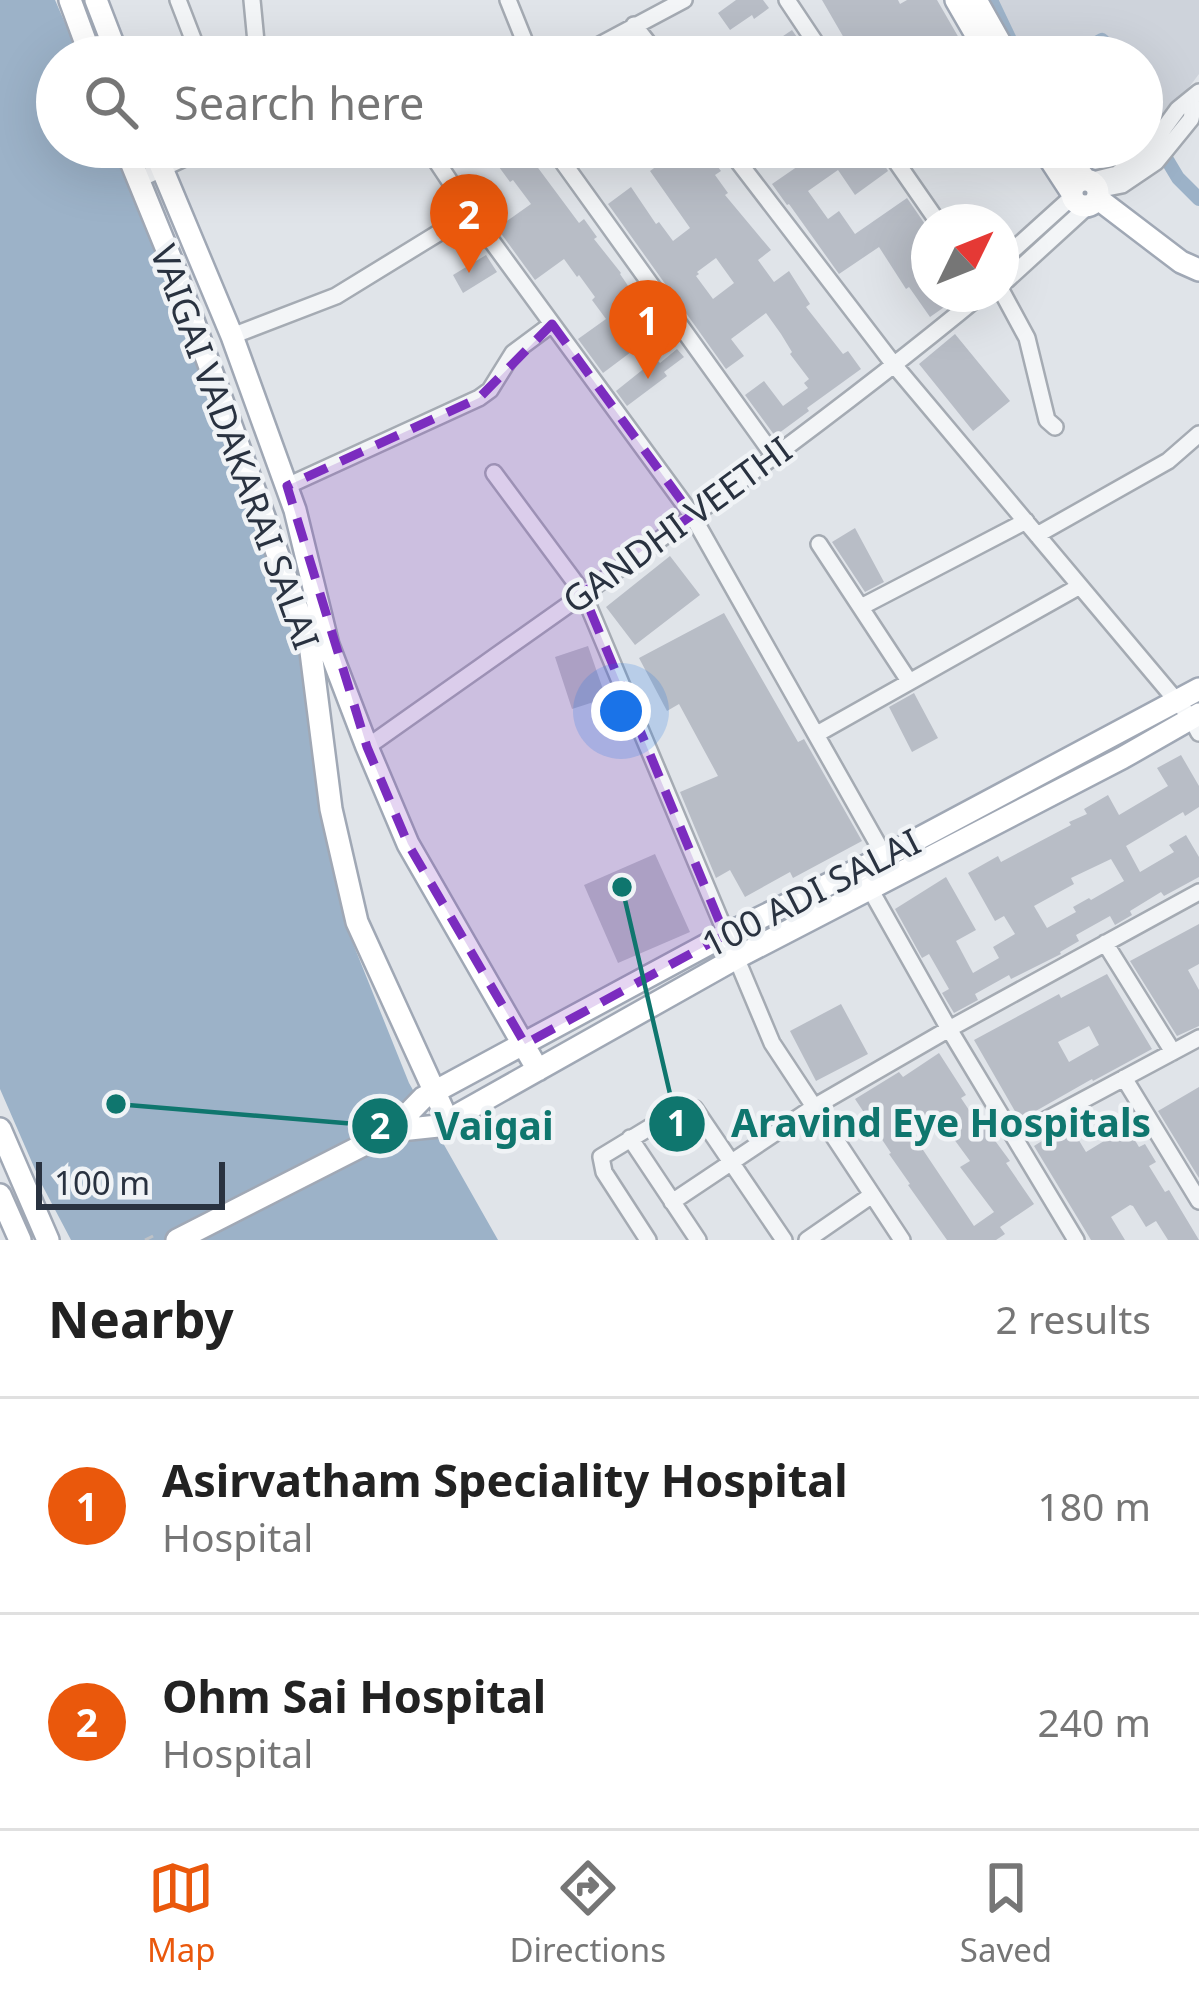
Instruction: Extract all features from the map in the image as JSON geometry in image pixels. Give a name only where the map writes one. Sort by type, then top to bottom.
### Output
[{"type":"main road","points":[[70,0],[83,36]]},
{"type":"main road","points":[[96,0],[110,36]]},
{"type":"main road","points":[[956,0],[977,36]]},
{"type":"main road","points":[[976,0],[996,36]]},
{"type":"main road","name":"VAIGAI VADAKARAI SALAI","points":[[133,168],[310,644],[331,809],[357,922],[443,1123]]},
{"type":"main road","points":[[1063,168],[1086,192],[1199,271]]},
{"type":"main road","points":[[1071,168],[1086,192]]},
{"type":"main road","name":"VAIGAI VADAKARAI SALAI","points":[[162,169],[232,336],[295,510],[328,645],[367,747],[408,844],[538,1070]]},
{"type":"main road","name":"100 ADI SALAI","points":[[392,1131],[429,1095],[725,935],[890,866],[1191,716],[1199,688]]},
{"type":"main road","name":"100 ADI SALAI","points":[[443,1123],[738,957],[864,878]]},
{"type":"main road","points":[[176,1240],[392,1131],[443,1123]]},
{"type":"main road","points":[[0,1129],[48,1240]]},
{"type":"main road","points":[[0,1195],[20,1240]]},
{"type":"street","points":[[178,0],[192,36]]},
{"type":"street","points":[[253,0],[256,36]]},
{"type":"street","points":[[508,0],[523,36]]},
{"type":"street","points":[[614,36],[684,0]]},
{"type":"street","points":[[788,0],[812,36]]},
{"type":"street","points":[[634,25],[642,36]]},
{"type":"street","points":[[1163,141],[1191,119],[1197,94]]},
{"type":"street","points":[[441,168],[692,515],[890,866]]},
{"type":"street","points":[[567,168],[774,456]]},
{"type":"street","points":[[744,168],[895,366],[1191,716]]},
{"type":"street","points":[[901,168],[926,204]]},
{"type":"street","points":[[1019,246],[1086,192],[1129,168]]},
{"type":"street","points":[[138,180],[162,169]]},
{"type":"street","points":[[1019,267],[1086,192]]},
{"type":"street","points":[[232,336],[336,296],[471,213]]},
{"type":"street","name":"GANDHI VEETHI","points":[[367,747],[774,456],[960,312]]},
{"type":"street","points":[[1013,312],[1028,338],[1048,420],[1055,428]]},
{"type":"street","points":[[286,486],[478,398],[490,390],[513,353],[552,323]]},
{"type":"street","points":[[861,607],[1168,460],[1199,434]]},
{"type":"street","points":[[494,473],[583,593],[772,1043],[902,1240]]},
{"type":"street","points":[[819,544],[909,681]]},
{"type":"street","points":[[817,734],[1080,586]]},
{"type":"street","points":[[864,878],[1076,1240]]},
{"type":"street","points":[[673,1202],[814,1107],[1199,892]]},
{"type":"street","points":[[1106,943],[1173,1052]]},
{"type":"street","points":[[1014,1137],[1199,1038]]},
{"type":"street","points":[[1124,1078],[1199,1201]]},
{"type":"street","points":[[648,1240],[600,1165],[601,1157],[680,1109],[695,1109],[784,1240]]},
{"type":"street","points":[[630,1138],[698,1240]]},
{"type":"street","points":[[807,1240],[872,1195]]},
{"type":"highlighted area","points":[[552,324],[692,515],[583,593],[725,935],[525,1044],[408,844],[367,747],[287,486],[479,398]]},
{"type":"shaded area","points":[[995,0],[1199,0],[1199,74],[1163,122],[1163,36],[1012,36]]},
{"type":"water","points":[[0,0],[55,0],[71,36],[36,36],[36,168],[125,168],[286,600],[306,671],[328,841],[350,936],[409,1083],[498,1240],[71,1240],[0,1089]]},
{"type":"building","points":[[736,0],[763,0],[769,8],[730,30],[718,13]]},
{"type":"building","points":[[822,0],[898,0],[900,4],[937,0],[958,36],[843,36]]},
{"type":"building","points":[[500,168],[538,168],[579,223],[584,219],[597,237],[594,239],[621,273],[655,334],[603,373],[578,339],[606,319],[579,275],[564,259],[535,280],[497,228],[531,204]]},
{"type":"building","points":[[654,168],[719,168],[715,175],[725,195],[771,250],[758,260],[774,282],[789,271],[810,304],[806,307],[861,369],[775,436],[745,395],[764,381],[783,406],[808,388],[804,383],[809,379],[766,313],[731,339],[744,356],[726,369],[608,204],[631,187],[673,241],[690,228],[650,171]],"holes":[[[716,258],[734,283],[713,299],[696,276]]]},
{"type":"building","points":[[795,168],[886,168],[855,195],[838,170],[808,191],[828,219],[839,211],[855,234],[907,198],[911,204],[911,290],[879,247],[839,274],[772,184]]},
{"type":"building","points":[[486,255],[497,272],[463,293],[453,275]]},
{"type":"building","points":[[955,334],[1010,401],[973,431],[919,364]]},
{"type":"building","points":[[677,349],[684,357],[627,406],[616,391],[656,359],[660,363]]},
{"type":"building","points":[[855,528],[884,582],[865,592],[832,542]]},
{"type":"building","points":[[670,556],[700,595],[635,645],[606,607]]},
{"type":"building","points":[[724,613],[862,841],[745,897],[730,870],[716,878],[680,792],[718,776],[679,704],[667,711],[639,658]]},
{"type":"building","points":[[588,646],[606,698],[572,709],[555,657]]},
{"type":"building","points":[[914,693],[938,738],[912,752],[889,707]]},
{"type":"building","points":[[1181,755],[1199,786],[1199,807],[1126,846],[1140,872],[1174,852],[1169,845],[1186,835],[1199,857],[1199,877],[1164,896],[1161,892],[1115,925],[1110,916],[1076,935],[1079,941],[1061,954],[1011,979],[1009,975],[975,994],[978,1000],[954,1013],[942,993],[949,989],[929,954],[922,958],[895,909],[946,877],[976,930],[956,941],[973,973],[999,958],[993,947],[1015,934],[1004,916],[995,921],[968,873],[998,856],[1001,862],[1071,825],[1069,822],[1087,814],[1084,809],[1108,795],[1119,815],[1168,786],[1157,768]],"holes":[[[1111,859],[1124,881],[1073,907],[1076,912],[1047,928],[1034,906],[1074,884],[1071,878]]]},
{"type":"building","points":[[655,854],[690,932],[618,963],[584,885]]},
{"type":"building","points":[[1199,924],[1199,964],[1188,970],[1199,990],[1199,1026],[1177,1036],[1130,961]]},
{"type":"building","points":[[1107,974],[1152,1049],[1020,1120],[974,1040],[1059,994],[1061,998]],"holes":[[[1089,1026],[1099,1045],[1069,1062],[1058,1042]]]},
{"type":"building","points":[[841,1004],[868,1054],[816,1081],[790,1031]]},
{"type":"building","points":[[939,1053],[966,1095],[961,1098],[1010,1161],[1006,1163],[1034,1204],[1000,1227],[1005,1234],[996,1240],[947,1240],[855,1099],[899,1072],[903,1077]],"holes":[[[934,1112],[970,1161],[960,1167],[994,1212],[974,1226],[909,1129]]]},
{"type":"building","points":[[1199,1087],[1199,1178],[1158,1111]]},
{"type":"building","points":[[1069,1124],[1086,1152],[1127,1127],[1139,1147],[1145,1144],[1156,1162],[1149,1166],[1199,1240],[1168,1240],[1156,1221],[1146,1227],[1130,1205],[1111,1217],[1125,1240],[1091,1240],[1034,1146]]},
{"type":"waterway","points":[[991,0],[1008,36]]},
{"type":"waterway","points":[[1163,153],[1199,199]]},
{"type":"place","name":"Ohm Sai Hospital","points":[[469,273]]},
{"type":"place","name":"Asirvatham Speciality Hospital","points":[[648,379]]},
{"type":"place","name":"Aravind Eye Hospitals","points":[[622,887]]},
{"type":"place","name":"Vaigai","points":[[116,1104]]}]
